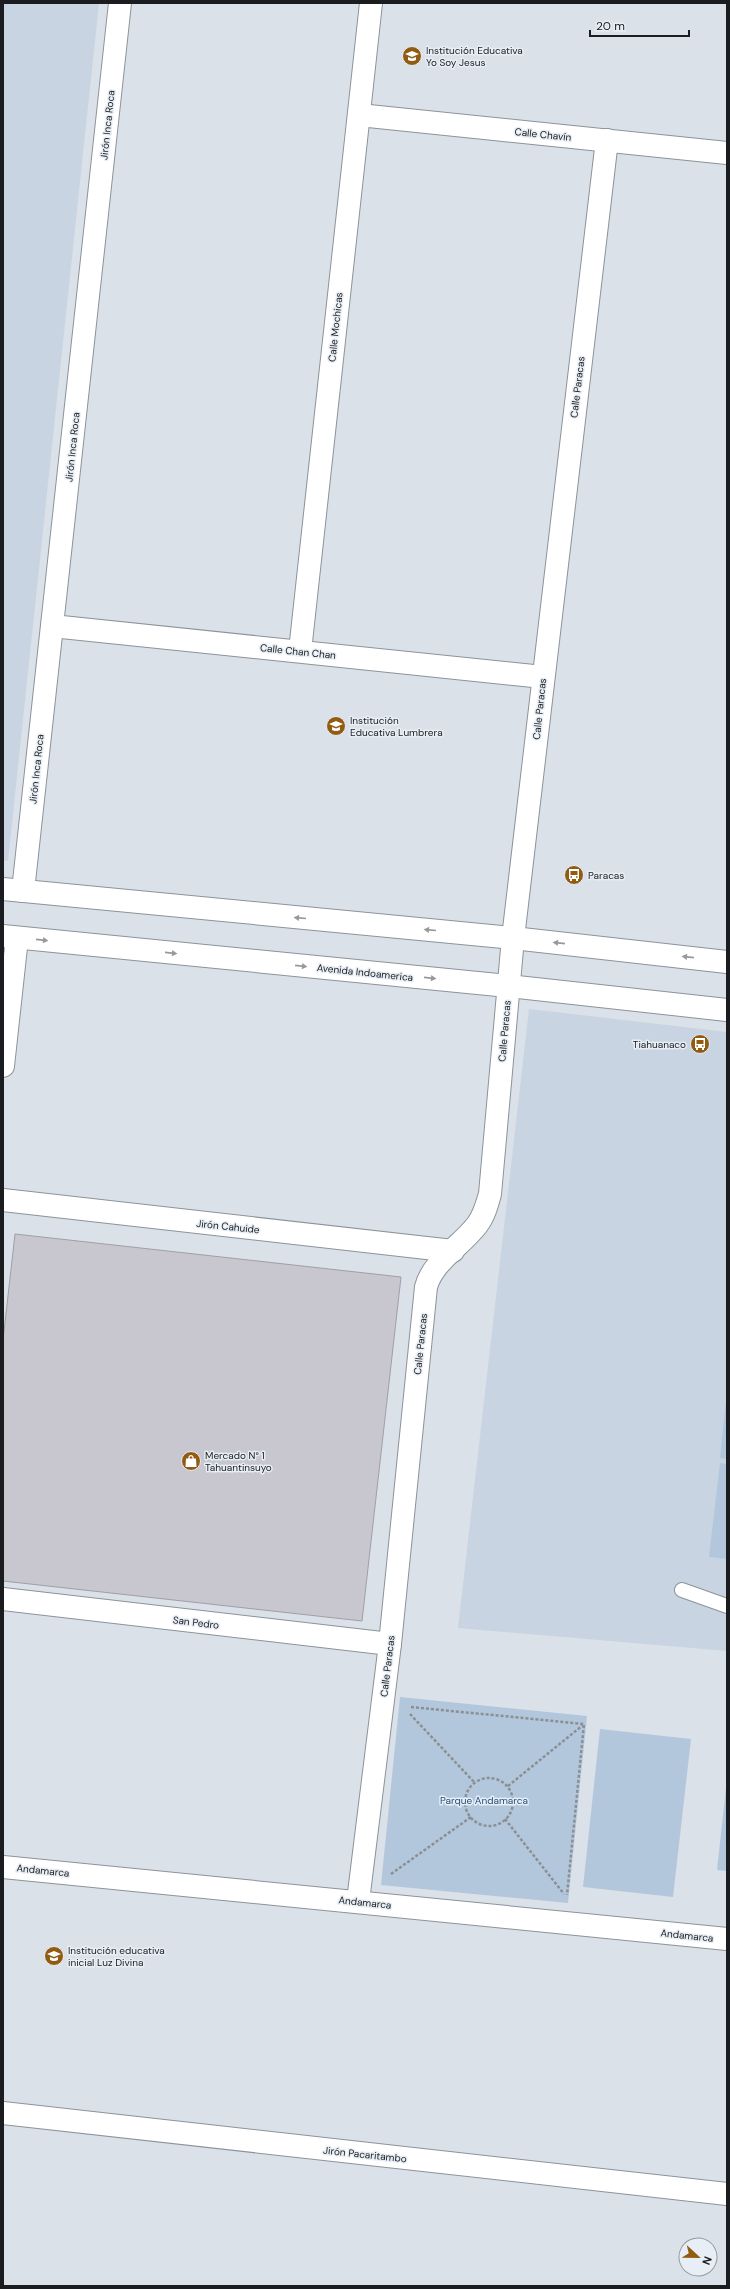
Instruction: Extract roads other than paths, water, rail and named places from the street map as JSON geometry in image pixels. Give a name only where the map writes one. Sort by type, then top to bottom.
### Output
[{"type":"street","name":"Jirón Inca Roca","points":[[13,890],[52,626],[120,3]]},
{"type":"street","name":"Calle Mochicas","points":[[300,652],[371,3]]},
{"type":"street","name":"Calle Chavín","points":[[359,115],[727,153]]},
{"type":"street","name":"Calle Paracas","points":[[358,1901],[393,1705],[390,1644],[426,1287],[433,1269],[478,1225],[486,1210],[490,1194],[513,938],[607,140]]},
{"type":"street","name":"Calle Chan Chan","points":[[52,626],[543,677]]},
{"type":"street","points":[[13,890],[513,938],[727,962]]},
{"type":"street","points":[[3,1066],[10,937]]},
{"type":"street","name":"Avenida Indoamerica","points":[[10,937],[508,986],[727,1010]]},
{"type":"street","name":"Jirón Cahuide","points":[[3,1200],[453,1251]]},
{"type":"street","name":"San Pedro","points":[[3,1599],[390,1644]]},
{"type":"street","name":"Andamarca","points":[[3,1866],[727,1939]]},
{"type":"street","name":"Jirón Pacaritambo","points":[[3,2113],[727,2194]]},
{"type":"lane","points":[[682,1590],[727,1606]]},
{"type":"place","name":"Institución Educativa Yo Soy Jesus","points":[[412,56]]},
{"type":"place","name":"Institución Educativa Lumbrera","points":[[336,726]]},
{"type":"place","name":"Paracas","points":[[574,875]]},
{"type":"place","name":"Tiahuanaco","points":[[700,1044]]},
{"type":"place","name":"Mercado N° 1 Tahuantinsuyo","points":[[191,1461]]},
{"type":"place","name":"Institución educativa inicial Luz Divina","points":[[54,1956]]},
{"type":"park label","name":"Parque Andamarca","points":[[484,1800]]}]
